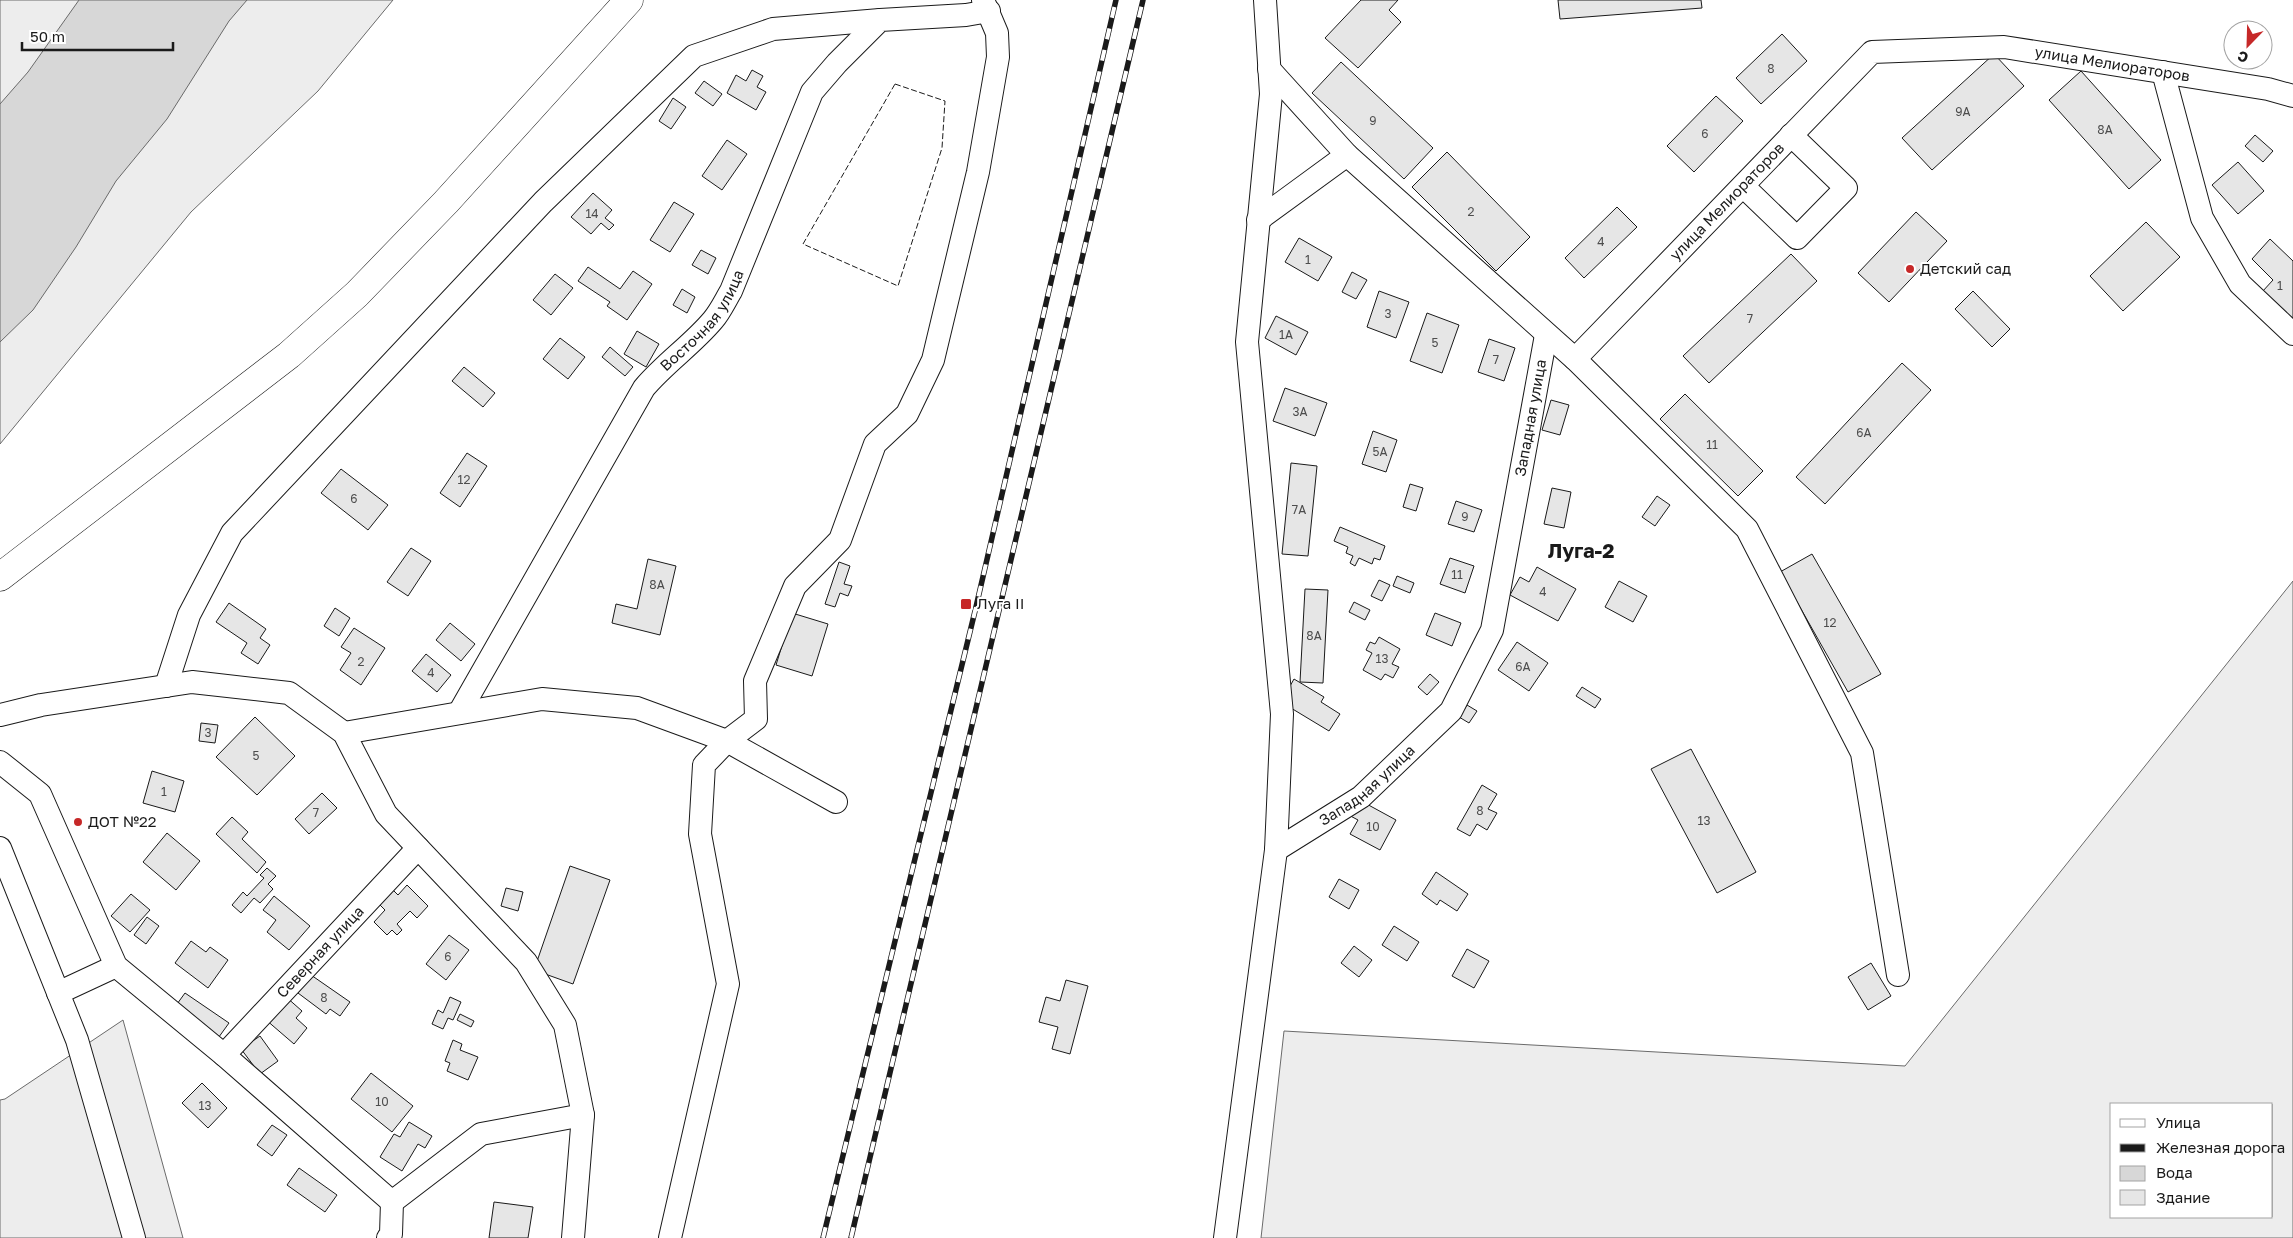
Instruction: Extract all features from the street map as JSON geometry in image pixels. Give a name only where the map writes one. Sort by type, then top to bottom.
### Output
[{"type":"main road","points":[[0,577],[289,355],[357,294],[446,202],[629,0]]},
{"type":"street","points":[[1225,1238],[1276,850],[1282,714],[1246,342],[1271,94],[1265,0]]},
{"type":"street","points":[[166,686],[189,615],[232,533],[543,202],[694,56],[772,30],[880,20],[966,16],[986,5],[997,32],[998,57],[978,172],[933,360],[907,414],[875,444],[840,540],[795,586],[755,681],[756,719],[727,740],[704,765],[700,834],[728,984],[670,1238]]},
{"type":"street","name":"Восточная улица","points":[[459,713],[644,388],[660,370],[700,335],[714,319],[731,291],[812,92],[837,63],[880,20]]},
{"type":"street","name":"улица Мелиораторов","points":[[1575,359],[1872,52],[2004,47],[2268,89],[2293,96]]},
{"type":"street","points":[[1269,68],[1347,155],[1575,359],[1747,529],[1862,753],[1898,974]]},
{"type":"street","points":[[2163,72],[2202,218],[2240,284],[2293,334]]},
{"type":"street","points":[[1743,186],[1796,238],[1846,188],[1791,136]]},
{"type":"street","points":[[1258,220],[1347,155]]},
{"type":"street","name":"Западная улица","points":[[1276,850],[1361,797],[1451,711],[1492,630],[1546,335]]},
{"type":"street","points":[[0,715],[41,705],[192,682],[289,693],[344,733],[386,814],[526,962],[565,1024],[583,1115],[573,1238]]},
{"type":"street","points":[[344,733],[542,699],[637,708],[727,740],[836,802]]},
{"type":"street","points":[[0,762],[40,794],[116,966],[224,1055],[392,1202]]},
{"type":"street","points":[[0,848],[77,1040],[134,1238]]},
{"type":"street","name":"Северная улица","points":[[224,1055],[418,848]]},
{"type":"street","points":[[58,993],[116,966]]},
{"type":"street","points":[[388,1238],[390,1234],[392,1202],[481,1134],[583,1115]]},
{"type":"shaded area","points":[[0,0],[393,0],[318,91],[191,212],[0,444]]},
{"type":"shaded area","points":[[2293,581],[2293,1238],[1261,1238],[1284,1031],[1905,1066]]},
{"type":"shaded area","points":[[123,1020],[183,1238],[0,1238],[0,1100],[5,1099]]},
{"type":"water","points":[[79,0],[247,0],[229,21],[167,119],[116,181],[76,247],[33,310],[0,342],[0,104],[28,72]]},
{"type":"building","points":[[1361,0],[1398,0],[1389,10],[1401,22],[1358,68],[1325,38]]},
{"type":"building","points":[[1558,0],[1701,0],[1702,8],[1560,19]]},
{"type":"building","points":[[1782,34],[1807,61],[1761,104],[1736,78]]},
{"type":"building","points":[[1994,54],[2024,86],[1932,170],[1902,138]]},
{"type":"building","points":[[1341,62],[1433,148],[1404,179],[1312,93]]},
{"type":"building","points":[[752,70],[763,76],[757,87],[766,92],[756,110],[727,93],[736,75],[746,81]]},
{"type":"building","points":[[2081,71],[2161,160],[2129,189],[2049,100]]},
{"type":"building","points":[[704,81],[722,94],[713,106],[695,93]]},
{"type":"building","points":[[1716,96],[1743,121],[1694,172],[1667,146]]},
{"type":"building","points":[[673,98],[686,107],[671,129],[659,121]]},
{"type":"building","points":[[2255,135],[2273,151],[2263,162],[2245,146]]},
{"type":"building","points":[[727,140],[747,154],[722,190],[702,176]]},
{"type":"building","points":[[1447,152],[1530,237],[1496,271],[1412,187]]},
{"type":"building","points":[[2238,162],[2264,191],[2238,214],[2212,185]]},
{"type":"building","points":[[593,193],[612,210],[605,218],[614,225],[609,230],[601,223],[591,234],[571,217]]},
{"type":"building","points":[[674,202],[694,214],[670,252],[650,240]]},
{"type":"building","points":[[1617,207],[1637,227],[1584,278],[1565,258]]},
{"type":"building","points":[[1916,212],[1947,241],[1889,302],[1858,273]]},
{"type":"building","points":[[2146,222],[2180,257],[2123,311],[2090,276]]},
{"type":"building","points":[[1299,238],[1332,257],[1318,281],[1285,262]]},
{"type":"building","points":[[2270,239],[2293,261],[2293,319],[2262,292],[2273,280],[2252,259]]},
{"type":"building","points":[[701,250],[716,258],[708,274],[692,265]]},
{"type":"building","points":[[1791,254],[1817,281],[1709,383],[1683,356]]},
{"type":"building","points":[[588,267],[620,289],[633,271],[652,284],[627,320],[607,306],[610,302],[578,281]]},
{"type":"building","points":[[1352,272],[1367,280],[1356,299],[1342,292]]},
{"type":"building","points":[[555,274],[573,288],[551,315],[533,300]]},
{"type":"building","points":[[682,289],[695,297],[687,313],[673,305]]},
{"type":"building","points":[[1379,291],[1409,302],[1396,338],[1367,327]]},
{"type":"building","points":[[1973,291],[2010,329],[1992,347],[1955,309]]},
{"type":"building","points":[[1427,313],[1459,325],[1442,373],[1410,361]]},
{"type":"building","points":[[1276,316],[1308,332],[1296,355],[1265,338]]},
{"type":"building","points":[[637,331],[659,344],[646,367],[624,354]]},
{"type":"building","points":[[560,338],[585,357],[568,379],[543,359]]},
{"type":"building","points":[[1489,339],[1515,348],[1504,381],[1478,372]]},
{"type":"building","points":[[610,347],[633,367],[625,376],[602,357]]},
{"type":"building","points":[[1902,363],[1931,390],[1825,504],[1796,477]]},
{"type":"building","points":[[464,367],[495,393],[483,407],[452,381]]},
{"type":"building","points":[[1285,388],[1327,403],[1315,436],[1273,421]]},
{"type":"building","points":[[1685,394],[1763,471],[1738,496],[1660,419]]},
{"type":"building","points":[[1551,400],[1569,405],[1560,435],[1542,430]]},
{"type":"building","points":[[1373,431],[1397,440],[1386,472],[1362,464]]},
{"type":"building","points":[[467,453],[487,466],[460,507],[440,493]]},
{"type":"building","points":[[1291,463],[1317,466],[1308,556],[1282,554]]},
{"type":"building","points":[[341,469],[388,505],[368,530],[321,493]]},
{"type":"building","points":[[1410,484],[1423,488],[1416,511],[1403,507]]},
{"type":"building","points":[[1552,488],[1571,492],[1564,528],[1544,524]]},
{"type":"building","points":[[1657,496],[1670,505],[1655,526],[1642,517]]},
{"type":"building","points":[[1456,501],[1482,510],[1474,532],[1448,524]]},
{"type":"building","points":[[1340,527],[1385,546],[1380,560],[1374,558],[1372,564],[1359,558],[1355,566],[1350,563],[1353,556],[1346,553],[1348,547],[1334,541]]},
{"type":"building","points":[[411,548],[431,561],[408,596],[387,582]]},
{"type":"building","points":[[1812,554],[1881,674],[1848,692],[1780,572]]},
{"type":"building","points":[[1450,558],[1474,566],[1465,593],[1440,584]]},
{"type":"building","points":[[648,559],[676,566],[660,635],[612,623],[616,604],[637,609]]},
{"type":"building","points":[[839,562],[850,566],[844,584],[852,586],[848,596],[840,593],[835,607],[825,604]]},
{"type":"building","points":[[1537,567],[1576,589],[1558,621],[1510,595],[1520,577],[1529,582]]},
{"type":"building","points":[[1397,576],[1414,583],[1410,593],[1393,586]]},
{"type":"building","points":[[1379,580],[1390,585],[1382,601],[1371,596]]},
{"type":"building","points":[[1619,581],[1647,596],[1633,622],[1605,607]]},
{"type":"building","points":[[1305,589],[1328,590],[1323,683],[1300,682]]},
{"type":"building","points":[[1354,602],[1370,610],[1365,620],[1349,612]]},
{"type":"building","points":[[229,603],[266,629],[260,638],[270,645],[258,664],[241,653],[247,643],[216,622]]},
{"type":"building","points":[[335,608],[350,618],[339,636],[324,626]]},
{"type":"building","points":[[792,613],[828,624],[812,676],[776,665]]},
{"type":"building","points":[[1435,613],[1461,623],[1452,646],[1426,635]]},
{"type":"building","points":[[450,623],[475,644],[461,661],[436,640]]},
{"type":"building","points":[[354,628],[385,648],[361,685],[340,670],[351,653],[341,647]]},
{"type":"building","points":[[1379,637],[1400,649],[1392,664],[1399,667],[1393,678],[1385,674],[1381,680],[1363,670],[1372,653],[1366,650],[1370,642],[1375,644]]},
{"type":"building","points":[[1517,642],[1548,663],[1529,691],[1498,670]]},
{"type":"building","points":[[426,654],[451,675],[437,692],[412,671]]},
{"type":"building","points":[[1430,674],[1439,682],[1427,695],[1418,687]]},
{"type":"building","points":[[1294,679],[1324,697],[1321,702],[1340,714],[1329,731],[1281,702]]},
{"type":"building","points":[[1582,687],[1601,699],[1595,708],[1576,696]]},
{"type":"building","points":[[1467,705],[1477,711],[1469,723],[1459,717]]},
{"type":"building","points":[[255,717],[295,756],[257,795],[216,757]]},
{"type":"building","points":[[201,723],[218,725],[215,743],[199,741]]},
{"type":"building","points":[[1691,749],[1756,872],[1717,893],[1651,769]]},
{"type":"building","points":[[152,771],[184,781],[175,812],[143,803]]},
{"type":"building","points":[[1482,785],[1497,794],[1488,809],[1497,813],[1487,830],[1477,824],[1470,836],[1457,829]]},
{"type":"building","points":[[322,793],[337,808],[309,834],[295,819]]},
{"type":"building","points":[[1352,796],[1396,820],[1380,850],[1350,834],[1358,820],[1343,812]]},
{"type":"building","points":[[232,817],[248,832],[242,839],[266,862],[257,873],[216,834]]},
{"type":"building","points":[[167,833],[200,861],[176,890],[143,862]]},
{"type":"building","points":[[570,866],[610,880],[573,984],[534,970]]},
{"type":"building","points":[[267,868],[276,876],[268,884],[273,889],[260,903],[254,898],[241,913],[232,905],[243,892],[247,896],[264,878],[260,875]]},
{"type":"building","points":[[1436,872],[1468,894],[1457,911],[1440,900],[1437,905],[1422,894]]},
{"type":"building","points":[[1339,879],[1359,890],[1349,909],[1329,897]]},
{"type":"building","points":[[407,885],[428,906],[417,918],[410,911],[397,924],[402,930],[397,935],[392,930],[387,935],[374,922],[385,910],[379,904],[393,890],[398,895]]},
{"type":"building","points":[[506,888],[523,892],[518,911],[501,906]]},
{"type":"building","points":[[131,894],[150,910],[130,932],[111,916]]},
{"type":"building","points":[[274,896],[310,926],[289,950],[267,932],[276,920],[263,910]]},
{"type":"building","points":[[147,917],[159,926],[146,944],[134,935]]},
{"type":"building","points":[[1394,926],[1419,942],[1407,961],[1382,945]]},
{"type":"building","points":[[449,935],[469,950],[446,980],[426,964]]},
{"type":"building","points":[[191,941],[206,952],[210,947],[228,960],[208,988],[175,963]]},
{"type":"building","points":[[1354,946],[1372,960],[1359,977],[1341,963]]},
{"type":"building","points":[[1467,949],[1489,961],[1474,988],[1452,976]]},
{"type":"building","points":[[1871,963],[1891,996],[1868,1010],[1848,977]]},
{"type":"building","points":[[311,975],[350,1002],[340,1016],[330,1009],[326,1014],[298,993]]},
{"type":"building","points":[[1066,980],[1088,986],[1070,1054],[1052,1049],[1058,1027],[1039,1022],[1046,997],[1060,1001]]},
{"type":"building","points":[[185,993],[229,1023],[216,1041],[172,1011]]},
{"type":"building","points":[[285,996],[302,1011],[296,1018],[307,1028],[294,1044],[265,1019]]},
{"type":"building","points":[[450,997],[461,1002],[453,1020],[448,1018],[443,1029],[432,1024],[438,1010],[443,1013]]},
{"type":"building","points":[[460,1014],[474,1021],[471,1027],[457,1020]]},
{"type":"building","points":[[260,1036],[278,1061],[260,1074],[241,1049]]},
{"type":"building","points":[[453,1040],[462,1044],[460,1050],[478,1057],[468,1080],[447,1071],[450,1063],[445,1061]]},
{"type":"building","points":[[371,1073],[413,1106],[392,1132],[351,1099]]},
{"type":"building","points":[[202,1083],[227,1108],[208,1128],[182,1103]]},
{"type":"building","points":[[409,1122],[432,1136],[425,1148],[418,1144],[402,1171],[380,1157],[394,1134],[400,1137]]},
{"type":"building","points":[[272,1125],[287,1135],[272,1156],[257,1145]]},
{"type":"building","points":[[299,1168],[337,1195],[325,1212],[287,1185]]},
{"type":"building","points":[[494,1202],[533,1207],[528,1238],[489,1238]]},
{"type":"railway","points":[[823,1238],[976,607],[1116,0]]},
{"type":"railway","points":[[851,1238],[1143,0]]},
{"type":"fence","points":[[895,84],[945,101],[942,148],[898,286],[803,244],[895,84]]},
{"type":"place","name":"Детский сад","points":[[1910,269]]},
{"type":"place","name":"Луга II","points":[[966,604]]},
{"type":"place","name":"ДОТ №22","points":[[78,822]]},
{"type":"district","name":"Луга-2","points":[[1581,551]]}]
